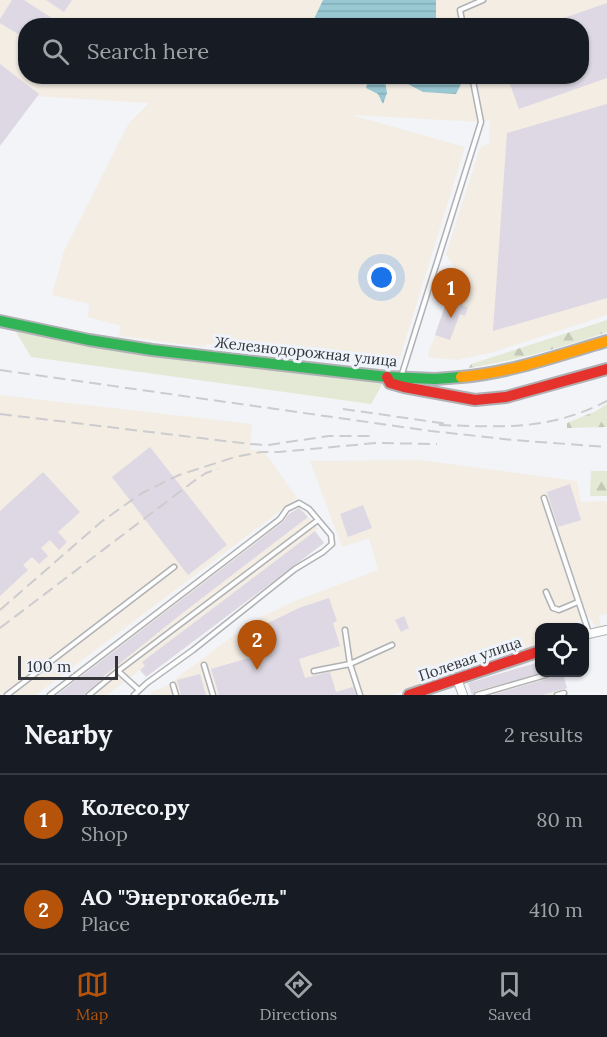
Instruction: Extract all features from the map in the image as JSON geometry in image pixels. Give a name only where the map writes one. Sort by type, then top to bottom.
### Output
[{"type":"main road","name":"Железнодорожная улица","points":[[0,321],[89,340],[152,350],[401,378],[435,379],[482,375],[607,341]]},
{"type":"main road","points":[[387,376],[390,383],[404,387],[475,400],[506,397],[607,369]]},
{"type":"main road","name":"Полевая улица","points":[[409,695],[535,653]]},
{"type":"street","points":[[589,634],[607,630]]},
{"type":"street","points":[[457,680],[463,695]]},
{"type":"lane","points":[[462,18],[460,10],[483,0]]},
{"type":"lane","points":[[401,378],[481,122],[474,84]]},
{"type":"lane","points":[[544,498],[584,623]]},
{"type":"lane","points":[[50,695],[280,519],[287,509],[299,503],[309,509],[331,535],[332,544],[295,569],[134,695]]},
{"type":"lane","points":[[89,695],[318,520]]},
{"type":"lane","points":[[7,695],[174,567]]},
{"type":"lane","points":[[546,592],[552,608],[559,610],[578,602]]},
{"type":"lane","points":[[345,630],[350,664],[360,695]]},
{"type":"lane","points":[[314,671],[350,664],[392,645]]},
{"type":"lane","points":[[204,665],[213,695]]},
{"type":"lane","points":[[118,671],[140,690]]},
{"type":"lane","points":[[477,695],[539,677]]},
{"type":"lane","points":[[173,685],[176,695]]},
{"type":"lane","points":[[557,695],[564,693]]},
{"type":"shaded area","points":[[0,0],[607,0],[607,315],[494,352],[456,360],[428,357],[457,272],[446,254],[480,148],[489,143],[490,120],[481,122],[352,115],[465,147],[397,367],[119,336],[121,326],[88,317],[89,304],[52,295],[64,251],[129,123],[149,103],[16,95],[0,90]]},
{"type":"shaded area","points":[[0,395],[252,424],[250,450],[259,450],[266,454],[297,498],[36,695],[0,695]]},
{"type":"shaded area","points":[[419,460],[577,481],[581,502],[607,501],[607,614],[599,616],[601,626],[597,628],[589,617],[576,623],[535,623],[535,647],[392,695],[150,695],[166,686],[253,621],[295,601],[378,570],[369,538],[342,547],[310,461]]},
{"type":"shaded area","points":[[299,506],[318,529],[315,531],[324,543],[146,677],[140,670],[107,695],[57,695]]},
{"type":"shaded area","points":[[535,663],[535,677],[564,677],[567,695],[472,695],[468,683]]},
{"type":"green space","points":[[607,320],[607,332],[539,353],[469,368],[471,364]]},
{"type":"green space","points":[[16,332],[140,354],[383,383],[371,404],[31,357]]},
{"type":"green space","points":[[607,404],[607,427],[567,428],[567,423]]},
{"type":"green space","points":[[591,471],[607,471],[607,496],[590,496]]},
{"type":"water","points":[[323,0],[436,0],[436,18],[314,18]]},
{"type":"water","points":[[367,84],[386,84],[387,93],[383,104],[378,94],[366,88]]},
{"type":"water","points":[[408,84],[461,84],[456,94],[423,92]]},
{"type":"building","points":[[12,0],[24,0],[52,18],[18,18],[18,34],[0,23],[0,19]]},
{"type":"building","points":[[46,0],[72,0],[64,12]]},
{"type":"building","points":[[607,3],[607,78],[519,109],[510,84],[589,84],[589,18],[564,18]]},
{"type":"building","points":[[0,64],[18,78],[18,84],[26,84],[39,94],[0,146]]},
{"type":"building","points":[[607,104],[607,298],[493,331],[507,133]]},
{"type":"building","points":[[451,289],[466,294],[462,306],[468,307],[465,316],[460,314],[450,340],[435,335],[447,300],[445,296]]},
{"type":"building","points":[[150,447],[227,545],[188,575],[112,477]]},
{"type":"building","points":[[43,472],[80,512],[58,532],[67,542],[59,550],[50,540],[41,548],[48,556],[39,564],[32,557],[23,565],[28,570],[0,596],[0,511]]},
{"type":"building","points":[[570,484],[581,520],[558,527],[547,492]]},
{"type":"building","points":[[363,505],[372,528],[348,537],[340,514]]},
{"type":"building","points":[[299,508],[308,517],[180,615],[99,680],[85,695],[57,695],[283,522],[289,514]]},
{"type":"building","points":[[315,531],[324,543],[146,677],[140,670],[145,666],[142,662]]},
{"type":"building","points":[[329,598],[337,621],[333,623],[340,646],[299,659],[305,678],[330,672],[336,692],[353,687],[356,695],[219,695],[211,669],[252,657],[246,638],[262,626],[299,608]]},
{"type":"building","points":[[404,616],[409,628],[401,632],[395,620]]},
{"type":"building","points":[[535,663],[535,674],[476,691],[472,695],[468,683]]},
{"type":"building","points":[[200,674],[206,695],[181,695],[177,680]]},
{"type":"building","points":[[553,677],[564,677],[567,688],[542,695],[492,695]]},
{"type":"railway","points":[[0,370],[431,431],[607,447]]},
{"type":"railway","points":[[439,425],[525,425],[565,418],[607,401]]},
{"type":"railway","points":[[343,409],[448,424]]},
{"type":"railway","points":[[0,414],[250,444],[268,445],[329,436],[375,436]]},
{"type":"railway","points":[[0,610],[101,522],[142,493],[179,475],[235,457],[261,452],[376,443],[437,444]]},
{"type":"railway","points":[[0,628],[194,481],[218,469]]},
{"type":"traffic: fast","points":[[0,321],[89,340],[152,350],[387,377],[435,379],[461,377]]},
{"type":"traffic: slow","points":[[461,377],[516,368],[607,341]]},
{"type":"traffic: jam","points":[[387,377],[390,383],[404,387],[475,400],[506,397],[607,369]]},
{"type":"traffic: jam","points":[[409,695],[535,653]]},
{"type":"place","name":"Колесо.ру","points":[[451,318]]},
{"type":"place","name":"АО \"Энергокабель\"","points":[[257,670]]}]
